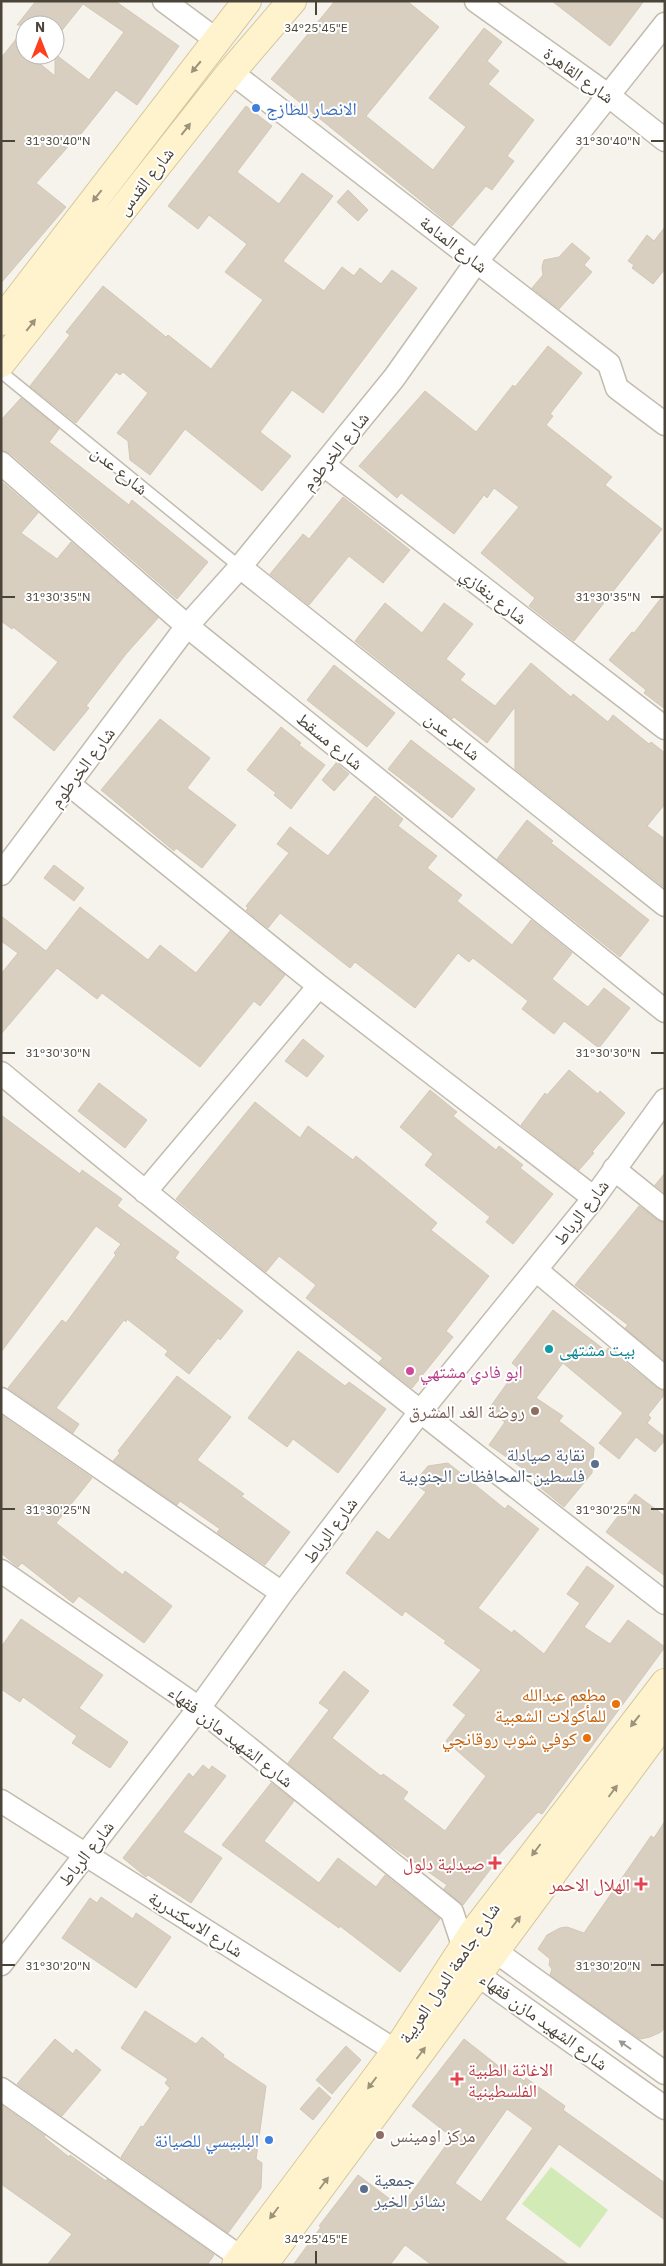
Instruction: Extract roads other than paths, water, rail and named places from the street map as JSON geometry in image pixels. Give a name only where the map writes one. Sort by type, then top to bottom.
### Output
[{"type":"main road","name":"شارع القدس","points":[[1,321],[247,1]]},
{"type":"main road","name":"شارع القدس","points":[[1,364],[231,72],[292,1]]},
{"type":"main road","name":"شارع جامعة الدول العربية","points":[[246,2262],[665,1683]]},
{"type":"main road","name":"شارع جامعة الدول العربية","points":[[471,1952],[494,1952],[665,1721]]},
{"type":"street","points":[[164,1],[218,41]]},
{"type":"street","name":"شارع القاهرة","points":[[483,4],[609,96],[665,140]]},
{"type":"street","name":"شارع الخرطوم","points":[[1,874],[70,785],[187,626],[240,567],[394,378],[477,261],[665,24]]},
{"type":"street","name":"شارع المنامة","points":[[231,72],[609,364],[617,388],[665,424]]},
{"type":"street","name":"شارع مسقط","points":[[1,463],[187,626],[665,1010]]},
{"type":"street","name":"شارع بنغازي","points":[[324,465],[665,728]]},
{"type":"street","name":"شاعر عدن","points":[[240,567],[665,906]]},
{"type":"street","points":[[70,785],[319,986],[594,1198]]},
{"type":"street","points":[[145,1192],[319,986]]},
{"type":"street","points":[[1,1073],[145,1192],[420,1412],[665,1602]]},
{"type":"street","name":"شارع الرباط","points":[[1,1964],[198,1708],[282,1593],[420,1412],[594,1198],[665,1100]]},
{"type":"street","points":[[614,1169],[665,1210]]},
{"type":"street","points":[[536,1270],[665,1378]]},
{"type":"street","points":[[1,1398],[282,1593]]},
{"type":"street","name":"شارع الشهيد مازن فقهاء","points":[[1,1571],[198,1708],[452,1912],[471,1952],[665,2108]]},
{"type":"street","name":"شارع الاسكندرية","points":[[1,1801],[391,2048]]},
{"type":"street","name":"شارع الشهيد مازن فقهاء","points":[[494,1952],[664,2070]]},
{"type":"street","points":[[1,2088],[246,2262]]},
{"type":"lane","name":"شارع عدن","points":[[1,372],[240,567]]},
{"type":"place","name":"الانصار للطازج","points":[[256,108]]},
{"type":"place","name":"بيت مشتهى","points":[[549,1349]]},
{"type":"place","name":"ابو فادي مشتهي","points":[[410,1371]]},
{"type":"place","name":"روضة الغد المشرق","points":[[535,1411]]},
{"type":"place","name":"نقابة صيادلة فلسطين-المحافظات الجنوبية","points":[[595,1464]]},
{"type":"place","name":"مطعم عبدالله للمأكولات الشعبية","points":[[616,1704]]},
{"type":"place","name":"كوفي شوب روقانجي","points":[[587,1738]]},
{"type":"place","name":"صيدلية دلول","points":[[495,1863]]},
{"type":"place","name":"الهلال الاحمر","points":[[641,1884]]},
{"type":"place","name":"الاغاثة الطبية الفلسطينية","points":[[457,2079]]},
{"type":"place","name":"مركز اومينس","points":[[380,2135]]},
{"type":"place","name":"البلبيسي للصيانة","points":[[269,2140]]},
{"type":"place","name":"جمعية بشائر الخير","points":[[364,2189]]}]
